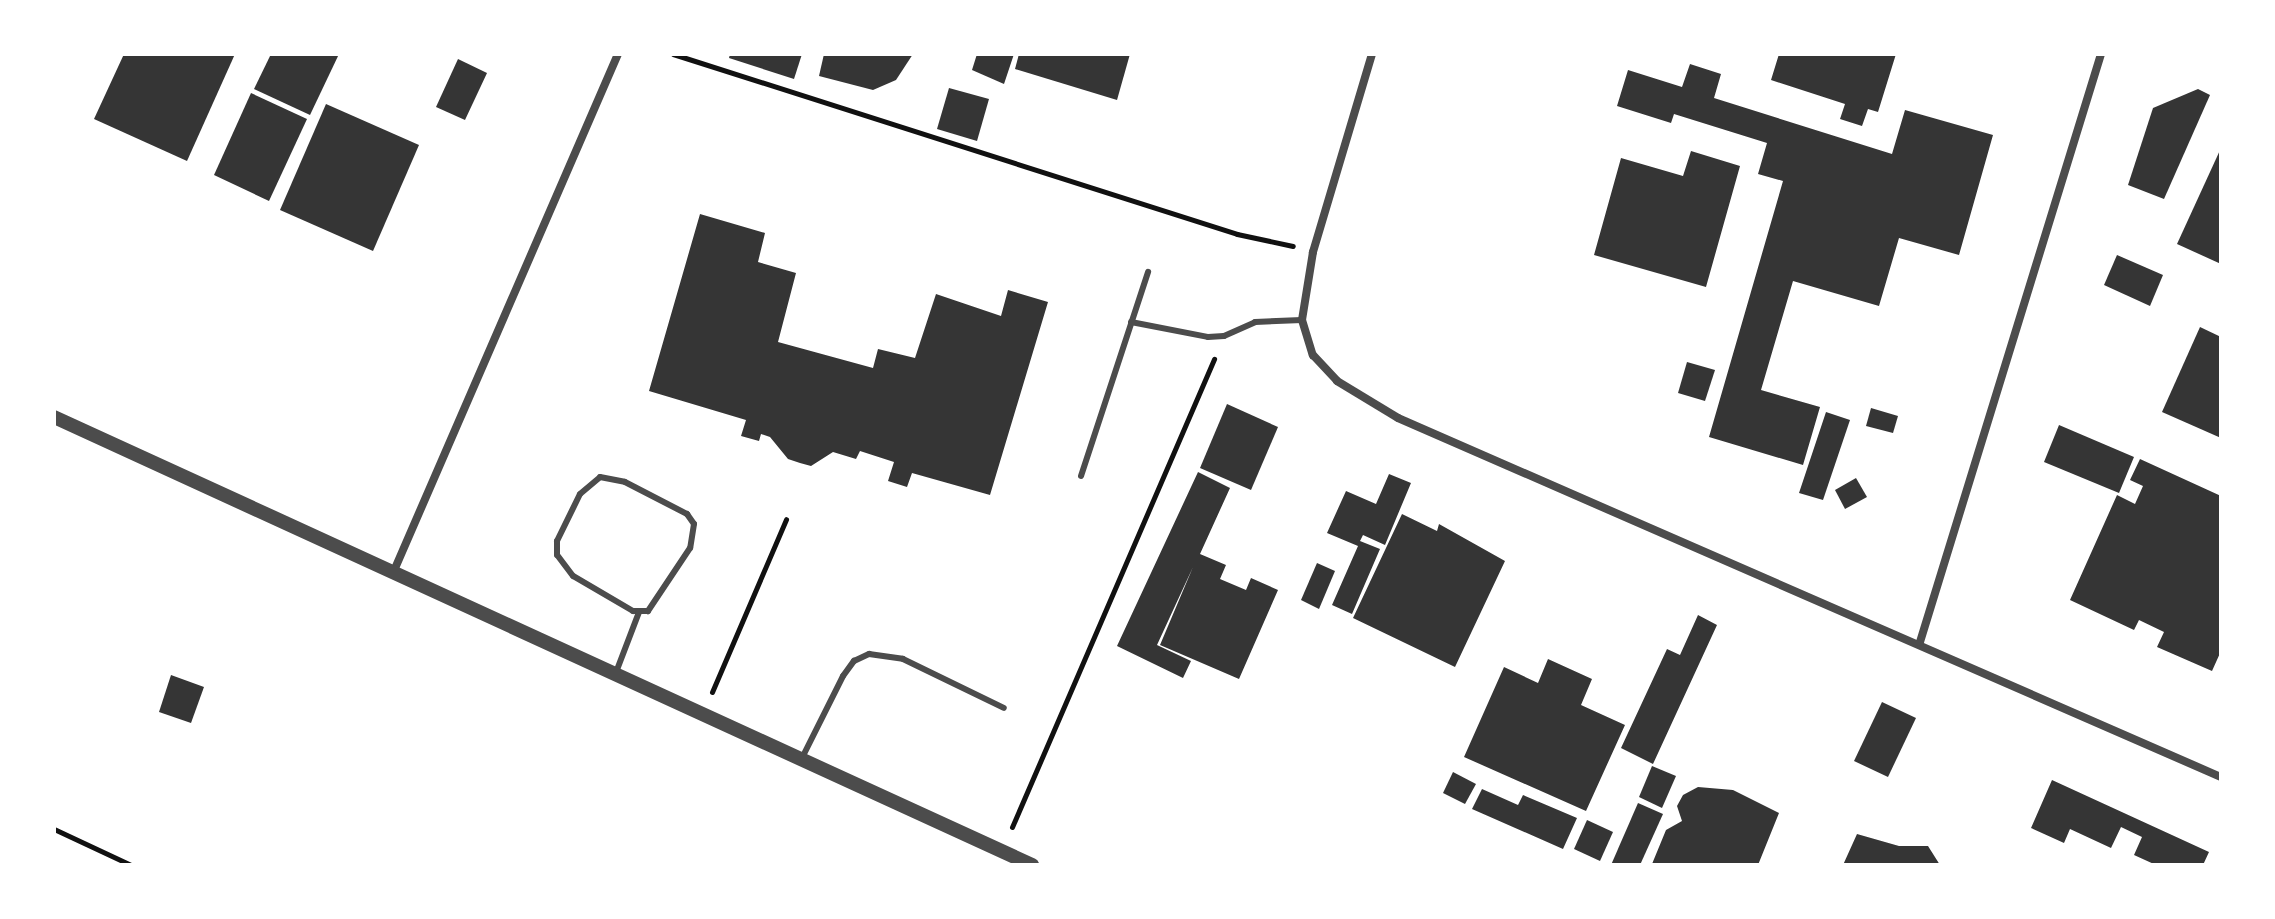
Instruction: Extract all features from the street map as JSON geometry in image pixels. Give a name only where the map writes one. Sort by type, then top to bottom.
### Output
[{"type":"street","points":[[393,573],[618,54]]},
{"type":"street","points":[[1372,54],[1313,252],[1302,320],[1313,355],[1337,381],[1398,418],[1920,642],[2221,777]]},
{"type":"street","points":[[1920,642],[2101,54]]},
{"type":"street","points":[[54,417],[1032,865]]},
{"type":"lane","points":[[1081,476],[1148,272]]},
{"type":"lane","points":[[1131,322],[1224,336],[1255,322],[1302,320]]},
{"type":"lane","points":[[615,675],[639,612],[655,605],[690,548],[694,524],[687,514],[650,495],[600,477],[580,494],[557,541],[557,555],[573,576],[639,612]]},
{"type":"lane","points":[[801,760],[843,676],[854,661],[869,654],[903,659],[1004,708]]},
{"type":"path","points":[[673,54],[1222,229],[1313,252]]},
{"type":"path","points":[[1002,851],[1224,336]]},
{"type":"path","points":[[703,715],[786,519]]},
{"type":"path","points":[[54,829],[131,865]]},
{"type":"building","points":[[124,54],[235,54],[187,161],[94,119]]},
{"type":"building","points":[[271,54],[339,54],[310,115],[254,89]]},
{"type":"building","points":[[730,54],[802,54],[794,79],[729,58]]},
{"type":"building","points":[[824,54],[913,54],[896,80],[873,90],[819,76]]},
{"type":"building","points":[[977,54],[1014,54],[1004,84],[972,70]]},
{"type":"building","points":[[1019,54],[1130,54],[1117,100],[1015,69]]},
{"type":"building","points":[[1779,54],[1896,54],[1878,112],[1868,109],[1862,126],[1840,119],[1845,104],[1771,80]]},
{"type":"building","points":[[458,59],[487,73],[465,120],[436,107]]},
{"type":"building","points":[[1690,64],[1721,74],[1714,98],[1892,154],[1905,110],[1993,135],[1959,255],[1899,238],[1879,306],[1793,281],[1761,390],[1820,407],[1803,465],[1709,437],[1783,181],[1758,174],[1767,143],[1674,114],[1671,123],[1617,106],[1628,70],[1682,87]]},
{"type":"building","points":[[949,88],[989,99],[977,141],[937,129]]},
{"type":"building","points":[[2198,89],[2210,95],[2164,199],[2128,185],[2153,108]]},
{"type":"building","points":[[251,93],[307,119],[269,201],[214,175]]},
{"type":"building","points":[[326,104],[419,145],[373,251],[280,210]]},
{"type":"building","points":[[2221,148],[2221,264],[2177,244]]},
{"type":"building","points":[[1691,151],[1740,166],[1706,287],[1594,255],[1621,158],[1683,176]]},
{"type":"building","points":[[700,214],[765,233],[758,262],[796,273],[778,342],[873,368],[878,349],[915,358],[936,294],[1001,316],[1008,290],[1048,302],[990,495],[912,473],[907,487],[888,481],[894,462],[860,451],[856,459],[833,452],[811,466],[800,463],[788,459],[770,437],[761,434],[759,441],[741,436],[746,420],[649,391]]},
{"type":"building","points":[[2117,255],[2163,275],[2150,306],[2104,285]]},
{"type":"building","points":[[2200,327],[2221,337],[2221,438],[2162,412]]},
{"type":"building","points":[[1687,362],[1715,370],[1705,401],[1678,393]]},
{"type":"building","points":[[1227,404],[1278,427],[1251,490],[1200,468]]},
{"type":"building","points":[[1871,408],[1898,416],[1893,433],[1866,426]]},
{"type":"building","points":[[1826,412],[1850,420],[1823,500],[1799,493]]},
{"type":"building","points":[[2059,425],[2134,457],[2119,493],[2044,462]]},
{"type":"building","points":[[2140,459],[2221,496],[2221,651],[2212,671],[2157,647],[2164,632],[2139,620],[2134,630],[2070,600],[2117,495],[2135,504],[2143,486],[2130,480]]},
{"type":"building","points":[[1198,472],[1230,488],[1200,554],[1226,565],[1220,579],[1246,590],[1251,578],[1278,590],[1239,679],[1160,645],[1193,567],[1157,645],[1191,661],[1183,678],[1117,646]]},
{"type":"building","points":[[1389,474],[1411,483],[1385,545],[1363,535],[1360,541],[1380,549],[1352,614],[1332,605],[1358,546],[1327,533],[1346,491],[1376,504]]},
{"type":"building","points":[[1856,478],[1867,497],[1845,509],[1835,490]]},
{"type":"building","points":[[1402,514],[1437,531],[1439,524],[1505,561],[1455,667],[1353,618]]},
{"type":"building","points":[[1317,563],[1335,571],[1319,609],[1301,600]]},
{"type":"building","points":[[1698,615],[1717,625],[1653,764],[1621,748],[1667,649],[1680,655]]},
{"type":"building","points":[[1548,659],[1592,679],[1581,705],[1625,725],[1586,811],[1464,757],[1504,667],[1538,683]]},
{"type":"building","points":[[171,675],[204,687],[191,723],[159,712]]},
{"type":"building","points":[[1882,702],[1916,718],[1888,777],[1854,761]]},
{"type":"building","points":[[1652,766],[1676,776],[1662,808],[1639,797]]},
{"type":"building","points":[[1453,772],[1476,784],[1465,804],[1443,793]]},
{"type":"building","points":[[2052,780],[2209,852],[2203,865],[2156,865],[2134,855],[2142,837],[2121,827],[2111,848],[2070,829],[2064,843],[2031,828]]},
{"type":"building","points":[[1698,787],[1733,790],[1779,813],[1758,865],[1652,864],[1666,830],[1682,821],[1677,806],[1683,795]]},
{"type":"building","points":[[1482,789],[1518,805],[1523,795],[1577,818],[1563,849],[1472,809]]},
{"type":"building","points":[[1638,803],[1663,814],[1640,865],[1611,865]]},
{"type":"building","points":[[1587,820],[1613,832],[1600,861],[1574,849]]},
{"type":"building","points":[[1857,834],[1899,846],[1928,846],[1940,865],[1843,865]]}]
